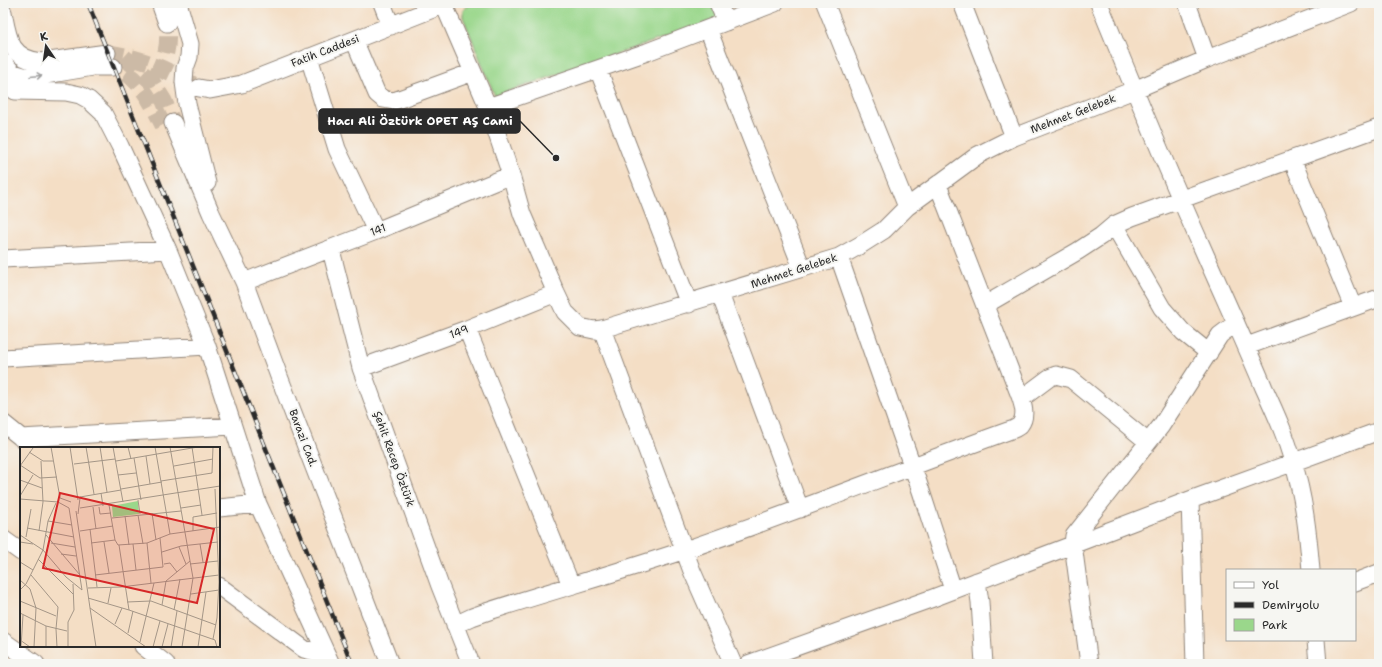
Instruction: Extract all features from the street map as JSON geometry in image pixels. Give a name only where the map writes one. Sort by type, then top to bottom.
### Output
[{"type":"street","points":[[160,3],[167,22]]},
{"type":"street","points":[[178,3],[190,44],[184,82],[187,104],[207,181],[211,213]]},
{"type":"street","points":[[382,3],[391,26]]},
{"type":"street","points":[[718,3],[726,22]]},
{"type":"street","points":[[488,108],[598,70],[775,3]]},
{"type":"street","points":[[825,3],[907,207]]},
{"type":"street","points":[[962,3],[1014,137]]},
{"type":"street","points":[[1099,3],[1181,200],[1276,414],[1293,462],[1302,500],[1309,541],[1311,569]]},
{"type":"street","points":[[1187,3],[1207,59]]},
{"type":"street","name":"Mehmet Gelebek","points":[[446,4],[488,108],[511,174],[522,214],[556,293],[565,312],[580,327],[594,330],[689,304],[839,257],[884,230],[907,207],[978,155],[1014,137],[1350,3]]},
{"type":"street","name":"Fatih Caddesi","points":[[199,88],[210,90],[242,84],[446,4]]},
{"type":"street","points":[[3,12],[10,45],[16,52],[25,58],[42,62],[110,60],[94,67],[33,77],[6,74]]},
{"type":"street","points":[[708,29],[802,268]]},
{"type":"street","points":[[354,40],[377,94],[383,99],[394,101],[473,72]]},
{"type":"street","points":[[309,57],[337,149],[376,231]]},
{"type":"street","points":[[598,70],[689,304]]},
{"type":"street","points":[[6,74],[15,91],[66,92],[80,95],[103,113],[120,146],[168,250],[207,346],[258,504],[329,659]]},
{"type":"street","points":[[168,124],[191,190],[201,199],[211,213]]},
{"type":"street","points":[[985,305],[1078,251],[1101,236],[1114,225],[1292,158],[1379,128]]},
{"type":"street","points":[[1292,158],[1353,307]]},
{"type":"street","name":"141","points":[[244,282],[331,250],[511,174]]},
{"type":"street","points":[[455,625],[489,611],[684,550],[800,509],[1019,426],[1023,418],[1024,410],[1021,399],[938,185]]},
{"type":"street","name":"Barazi Cad.","points":[[211,213],[244,282],[390,664]]},
{"type":"street","points":[[1114,225],[1162,308],[1183,332],[1209,353]]},
{"type":"street","points":[[3,259],[168,250]]},
{"type":"street","name":"Şehit Recep Öztürk","points":[[331,250],[361,368],[440,586],[471,664]]},
{"type":"street","points":[[839,257],[912,466],[953,590]]},
{"type":"street","name":"149","points":[[361,368],[467,329],[556,293]]},
{"type":"street","points":[[720,294],[800,509]]},
{"type":"street","points":[[1247,346],[1379,298]]},
{"type":"street","points":[[1089,664],[1073,544],[1074,536],[1078,529],[1161,426],[1220,335],[1236,323]]},
{"type":"street","points":[[467,329],[571,585]]},
{"type":"street","points":[[602,329],[692,571],[733,664]]},
{"type":"street","points":[[3,358],[207,346]]},
{"type":"street","points":[[1021,399],[1056,375],[1071,379],[1148,442]]},
{"type":"street","points":[[3,423],[28,443],[232,426]]},
{"type":"street","points":[[748,664],[953,590],[1190,500],[1379,431]]},
{"type":"street","points":[[1190,500],[1196,664]]},
{"type":"street","points":[[220,508],[258,504]]},
{"type":"street","points":[[3,539],[20,551]]},
{"type":"street","points":[[1356,582],[1379,573]]},
{"type":"street","points":[[977,581],[980,602],[984,664]]},
{"type":"street","points":[[220,587],[304,648],[329,659]]},
{"type":"street","points":[[3,641],[36,664]]},
{"type":"street","points":[[1316,641],[1318,664]]},
{"type":"street","points":[[143,647],[166,664]]},
{"type":"green space","points":[[472,3],[715,3],[718,16],[712,21],[495,96],[463,17],[463,10]]},
{"type":"tunnel","points":[[156,76],[165,56],[168,37],[167,23]]},
{"type":"tunnel","points":[[107,53],[130,57],[142,61],[174,74],[195,86]]},
{"type":"tunnel","points":[[124,57],[152,82],[164,101],[173,123]]},
{"type":"tunnel","points":[[126,73],[143,90],[152,103],[163,125]]},
{"type":"railway","points":[[88,3],[352,664]]},
{"type":"place","name":"Hacı Ali Öztürk OPET AŞ Cami","points":[[556,158]]}]
